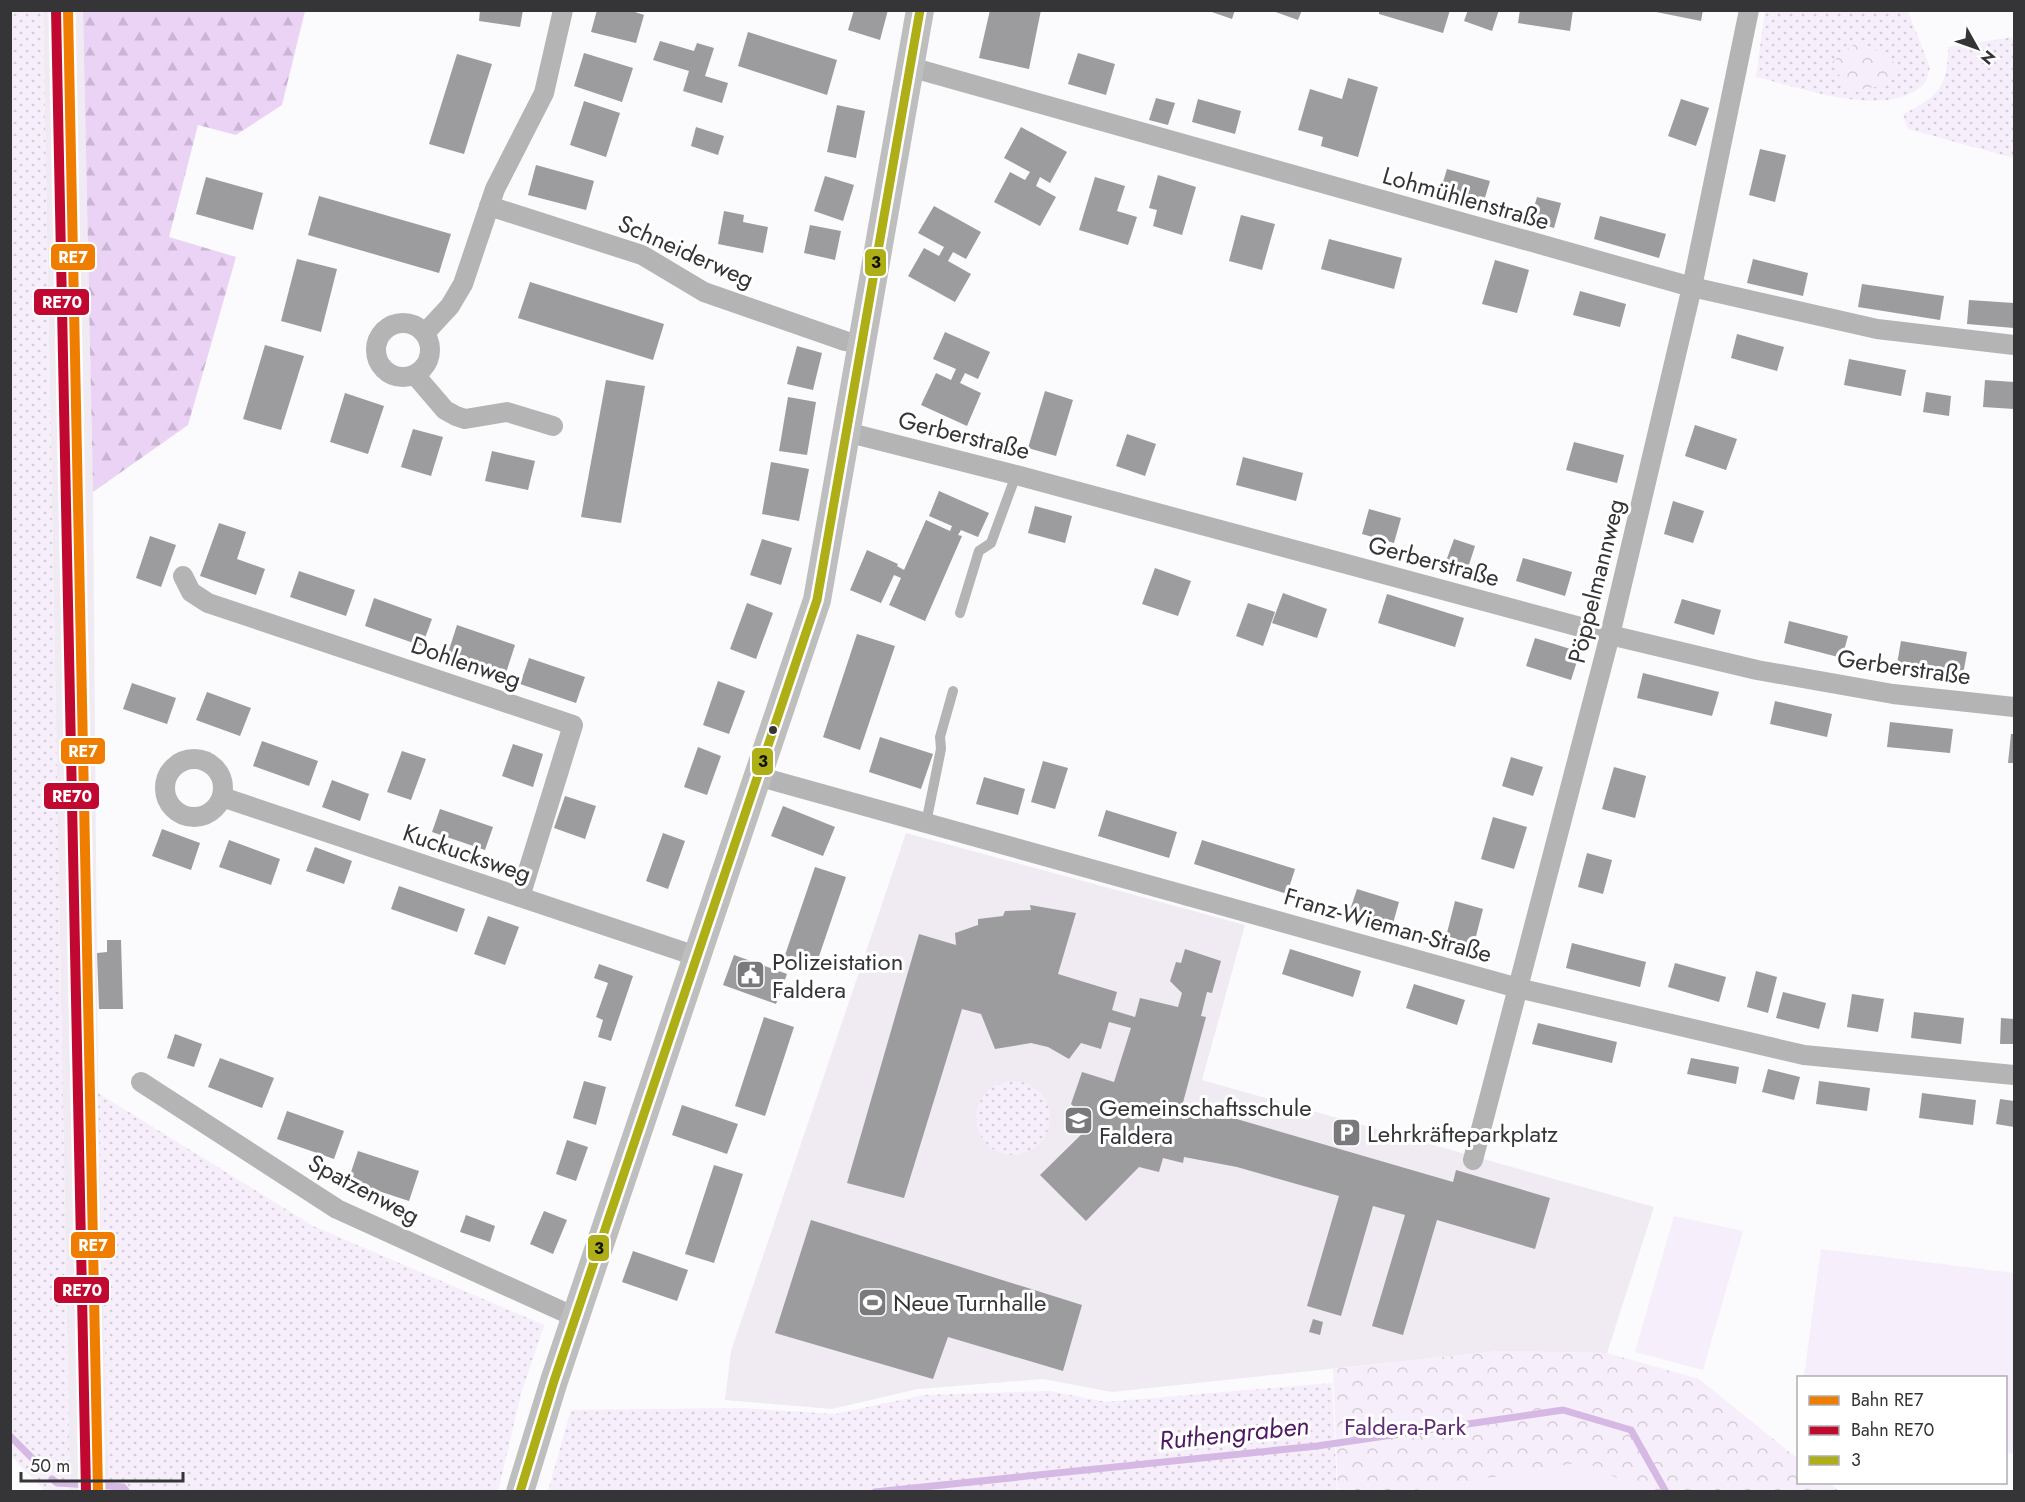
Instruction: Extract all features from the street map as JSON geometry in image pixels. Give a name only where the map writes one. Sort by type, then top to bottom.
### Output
[{"type":"street","points":[[425,333],[450,306],[463,284],[489,206],[544,93],[563,10]]},
{"type":"street","points":[[520,1491],[575,1317],[817,600],[920,10]]},
{"type":"street","name":"Pöppelmannweg","points":[[1473,1160],[1610,636],[1692,287],[1749,10]]},
{"type":"street","name":"Lohmühlenstraße","points":[[910,67],[1692,287],[1877,329],[2014,345]]},
{"type":"street","name":"Schneiderweg","points":[[489,206],[642,255],[704,292],[845,341],[862,344]]},
{"type":"street","points":[[400,322],[418,327],[425,333],[431,352],[428,361],[415,375],[396,377],[387,372],[376,355],[376,345],[384,330],[400,322]]},
{"type":"street","points":[[415,375],[432,397],[456,416],[465,419],[507,412],[552,426]]},
{"type":"street","name":"Gerberstraße","points":[[846,432],[1016,475],[1610,636],[1757,670],[1893,694],[2014,707]]},
{"type":"street","name":"Dohlenweg","points":[[183,576],[191,592],[208,603],[573,725],[520,897]]},
{"type":"street","name":"Franz-Wieman-Straße","points":[[757,776],[1518,988],[1804,1054],[2014,1075]]},
{"type":"street","name":"Kuckucksweg","points":[[222,797],[696,956]]},
{"type":"street","name":"Spatzenweg","points":[[141,1082],[337,1209],[575,1317]]},
{"type":"lane","points":[[960,613],[979,551],[991,543],[1016,475]]},
{"type":"lane","points":[[926,823],[941,749],[940,737],[953,690]]},
{"type":"shaded area","points":[[43,11],[83,11],[93,492],[98,1093],[109,1492],[70,1491]]},
{"type":"shaded area","name":"Gemeinschaftsschule Faldera","points":[[906,833],[1245,925],[1202,1080],[1654,1207],[1607,1353],[1500,1351],[1112,1392],[1043,1379],[918,1389],[832,1409],[725,1400],[731,1351]]},
{"type":"green space","points":[[10,11],[43,11],[70,1492],[45,1491],[10,1455]]},
{"type":"green space","points":[[83,11],[305,11],[282,105],[236,135],[198,125],[169,237],[236,257],[188,425],[93,492]]},
{"type":"green space","points":[[1765,11],[1908,11],[1930,68],[1926,79],[1923,85],[1907,95],[1887,100],[1866,100],[1818,93],[1756,77]]},
{"type":"green space","points":[[2014,37],[2014,158],[1908,129],[1903,114],[1925,102],[1939,89],[1946,72],[1948,47]]},
{"type":"green space","points":[[1859,40],[1898,65],[1881,86],[1850,91],[1831,63]]},
{"type":"green space","points":[[1013,1081],[1034,1087],[1044,1097],[1050,1118],[1044,1139],[1034,1149],[1013,1155],[992,1149],[982,1139],[976,1118],[982,1097],[992,1087]]},
{"type":"green space","points":[[98,1093],[313,1226],[544,1325],[521,1394],[498,1491],[109,1491]]},
{"type":"green space","points":[[1674,1216],[1743,1231],[1703,1370],[1635,1352]]},
{"type":"green space","points":[[1821,1249],[2014,1273],[2014,1454],[2007,1452],[2007,1376],[1804,1376]]},
{"type":"green space","name":"Faldera-Park","points":[[1500,1351],[1607,1353],[1699,1379],[1797,1458],[1797,1484],[1829,1484],[1839,1491],[1643,1491],[1584,1462],[1410,1491],[1338,1491],[1333,1369]]},
{"type":"green space","points":[[1332,1383],[1337,1491],[548,1491],[571,1410],[739,1408],[835,1414],[924,1395],[1050,1391],[1106,1402]]},
{"type":"green space","points":[[1584,1462],[1643,1491],[1410,1491]]},
{"type":"building","points":[[480,10],[523,10],[520,27],[479,21]]},
{"type":"building","points":[[597,10],[629,10],[644,15],[636,43],[591,32]]},
{"type":"building","points":[[854,10],[888,10],[880,40],[848,30]]},
{"type":"building","points":[[990,10],[1041,10],[1029,69],[979,58]]},
{"type":"building","points":[[1206,10],[1235,10],[1232,19]]},
{"type":"building","points":[[1270,10],[1302,10],[1298,20]]},
{"type":"building","points":[[1379,10],[1450,10],[1443,33],[1379,14]]},
{"type":"building","points":[[1468,10],[1499,10],[1492,31],[1464,21]]},
{"type":"building","points":[[1520,10],[1573,10],[1570,31],[1518,23]]},
{"type":"building","points":[[1646,10],[1703,10],[1701,21]]},
{"type":"building","points":[[748,32],[837,60],[827,95],[738,66]]},
{"type":"building","points":[[660,41],[694,51],[697,43],[714,48],[705,76],[728,83],[722,103],[683,91],[689,71],[653,60]]},
{"type":"building","points":[[584,53],[633,68],[622,102],[574,86]]},
{"type":"building","points":[[1078,53],[1115,64],[1106,95],[1068,84]]},
{"type":"building","points":[[457,54],[492,64],[464,154],[429,144]]},
{"type":"building","points":[[1348,78],[1378,87],[1358,157],[1321,146],[1323,137],[1298,130],[1310,89],[1342,99]]},
{"type":"building","points":[[1156,98],[1175,103],[1168,125],[1149,120]]},
{"type":"building","points":[[1198,99],[1241,111],[1235,134],[1192,122]]},
{"type":"building","points":[[1681,99],[1709,108],[1696,146],[1668,136]]},
{"type":"building","points":[[584,101],[620,113],[606,157],[570,145]]},
{"type":"building","points":[[837,105],[865,111],[856,158],[827,152]]},
{"type":"building","points":[[696,127],[724,136],[718,155],[691,146]]},
{"type":"building","points":[[1021,127],[1067,152],[1050,183],[1040,177],[1036,186],[1056,197],[1040,226],[994,202],[1010,172],[1025,180],[1030,172],[1004,158]]},
{"type":"building","points":[[1760,149],[1786,155],[1775,202],[1749,195]]},
{"type":"building","points":[[536,165],[594,181],[586,210],[528,195]]},
{"type":"building","points":[[1447,169],[1490,181],[1483,204],[1440,192]]},
{"type":"building","points":[[1158,175],[1196,187],[1182,235],[1153,226],[1157,210],[1149,208]]},
{"type":"building","points":[[825,176],[854,185],[843,221],[814,211]]},
{"type":"building","points":[[206,177],[263,193],[253,230],[196,214]]},
{"type":"building","points":[[1095,177],[1125,186],[1117,211],[1137,217],[1128,245],[1079,230]]},
{"type":"building","points":[[319,196],[451,234],[439,273],[308,235]]},
{"type":"building","points":[[1537,197],[1561,203],[1554,228],[1530,221]]},
{"type":"building","points":[[934,206],[981,232],[966,259],[953,252],[948,261],[971,274],[955,302],[908,276],[924,248],[939,256],[944,247],[918,233]]},
{"type":"building","points":[[724,211],[744,215],[743,222],[768,227],[763,253],[718,244]]},
{"type":"building","points":[[1241,215],[1275,224],[1262,270],[1229,261]]},
{"type":"building","points":[[1600,216],[1666,234],[1659,258],[1594,239]]},
{"type":"building","points":[[810,225],[841,231],[835,260],[804,253]]},
{"type":"building","points":[[1329,239],[1402,258],[1394,289],[1321,269]]},
{"type":"building","points":[[297,259],[337,269],[321,332],[281,321]]},
{"type":"building","points":[[1753,259],[1808,273],[1803,296],[1747,283]]},
{"type":"building","points":[[1495,260],[1529,270],[1517,313],[1482,304]]},
{"type":"building","points":[[530,282],[664,324],[653,360],[518,318]]},
{"type":"building","points":[[1862,284],[1944,296],[1940,320],[1858,307]]},
{"type":"building","points":[[1580,291],[1626,304],[1620,327],[1573,315]]},
{"type":"building","points":[[1969,300],[2014,303],[2014,328],[1967,324]]},
{"type":"building","points":[[945,332],[990,352],[978,379],[965,373],[960,383],[981,393],[967,426],[921,405],[936,373],[951,380],[956,369],[933,359]]},
{"type":"building","points":[[1737,334],[1784,347],[1777,371],[1731,358]]},
{"type":"building","points":[[265,345],[304,356],[281,430],[243,419]]},
{"type":"building","points":[[797,346],[822,353],[813,390],[787,384]]},
{"type":"building","points":[[1849,359],[1906,370],[1901,396],[1844,385]]},
{"type":"building","points":[[606,380],[645,386],[621,523],[581,517]]},
{"type":"building","points":[[1985,380],[2014,382],[2014,409],[1983,407]]},
{"type":"building","points":[[1045,391],[1073,400],[1056,456],[1028,448]]},
{"type":"building","points":[[1926,392],[1951,396],[1949,416],[1923,412]]},
{"type":"building","points":[[345,393],[384,406],[368,454],[330,442]]},
{"type":"building","points":[[788,397],[816,402],[807,455],[779,451]]},
{"type":"building","points":[[1695,425],[1737,439],[1726,470],[1685,456]]},
{"type":"building","points":[[413,429],[443,437],[431,476],[401,467]]},
{"type":"building","points":[[1127,434],[1156,444],[1145,476],[1116,466]]},
{"type":"building","points":[[1574,442],[1624,455],[1617,483],[1566,470]]},
{"type":"building","points":[[492,451],[535,461],[528,490],[485,481]]},
{"type":"building","points":[[1243,457],[1303,473],[1296,501],[1236,485]]},
{"type":"building","points":[[771,462],[809,469],[799,521],[762,514]]},
{"type":"building","points":[[939,491],[989,513],[978,537],[961,530],[958,535],[962,536],[925,621],[889,605],[901,578],[894,575],[881,603],[850,590],[867,550],[898,564],[897,566],[904,570],[926,520],[950,531],[952,526],[929,516]]},
{"type":"building","points":[[1673,501],[1704,511],[1693,543],[1664,534]]},
{"type":"building","points":[[1035,506],[1072,516],[1065,543],[1028,533]]},
{"type":"building","points":[[1369,509],[1401,518],[1394,543],[1362,534]]},
{"type":"building","points":[[219,523],[246,532],[237,559],[265,569],[256,595],[200,576]]},
{"type":"building","points":[[150,536],[176,545],[161,587],[136,578]]},
{"type":"building","points":[[762,539],[792,548],[781,585],[750,575]]},
{"type":"building","points":[[1454,539],[1475,546],[1467,571],[1445,564]]},
{"type":"building","points":[[1523,558],[1572,572],[1565,596],[1516,581]]},
{"type":"building","points":[[1155,568],[1191,581],[1178,616],[1142,604]]},
{"type":"building","points":[[299,571],[355,590],[346,616],[290,597]]},
{"type":"building","points":[[1283,593],[1327,609],[1317,638],[1272,623]]},
{"type":"building","points":[[1387,594],[1464,618],[1455,647],[1378,623]]},
{"type":"building","points":[[374,598],[432,619],[422,646],[365,626]]},
{"type":"building","points":[[1682,599],[1721,610],[1714,635],[1674,623]]},
{"type":"building","points":[[747,603],[773,613],[756,659],[730,649]]},
{"type":"building","points":[[1248,603],[1275,612],[1263,646],[1236,636]]},
{"type":"building","points":[[1789,621],[1848,636],[1842,658],[1784,643]]},
{"type":"building","points":[[457,625],[515,645],[506,673],[448,653]]},
{"type":"building","points":[[857,634],[895,646],[860,750],[823,737]]},
{"type":"building","points":[[1535,638],[1580,652],[1571,680],[1526,666]]},
{"type":"building","points":[[1901,641],[1967,652],[1963,675],[1897,664]]},
{"type":"building","points":[[529,658],[585,677],[576,703],[520,684]]},
{"type":"building","points":[[1643,673],[1719,692],[1712,716],[1637,698]]},
{"type":"building","points":[[718,681],[745,691],[729,734],[703,725]]},
{"type":"building","points":[[132,683],[176,698],[167,724],[123,709]]},
{"type":"building","points":[[207,692],[251,708],[240,736],[196,720]]},
{"type":"building","points":[[1775,701],[1832,714],[1827,737],[1770,724]]},
{"type":"building","points":[[1890,722],[1953,729],[1950,753],[1887,747]]},
{"type":"building","points":[[2011,734],[2014,734],[2014,763],[2008,763]]},
{"type":"building","points":[[880,737],[933,754],[921,789],[869,772]]},
{"type":"building","points":[[262,741],[318,761],[309,786],[253,766]]},
{"type":"building","points":[[513,744],[543,754],[533,787],[502,776]]},
{"type":"building","points":[[698,747],[721,756],[707,795],[684,787]]},
{"type":"building","points":[[402,751],[426,759],[411,800],[387,792]]},
{"type":"building","points":[[1511,757],[1543,767],[1533,796],[1502,786]]},
{"type":"building","points":[[1043,761],[1068,768],[1055,809],[1031,802]]},
{"type":"building","points":[[1614,767],[1646,776],[1635,818],[1602,809]]},
{"type":"building","points":[[984,777],[1025,789],[1018,815],[976,804]]},
{"type":"building","points":[[332,780],[369,794],[360,821],[322,807]]},
{"type":"building","points":[[565,796],[596,806],[585,839],[554,828]]},
{"type":"building","points":[[783,806],[835,827],[823,856],[771,836]]},
{"type":"building","points":[[440,809],[493,827],[485,850],[432,832]]},
{"type":"building","points":[[1106,810],[1177,832],[1169,858],[1098,836]]},
{"type":"building","points":[[1493,817],[1527,827],[1514,869],[1481,859]]},
{"type":"building","points":[[162,829],[200,843],[191,870],[152,856]]},
{"type":"building","points":[[663,833],[685,841],[668,889],[646,881]]},
{"type":"building","points":[[229,840],[280,859],[271,885],[219,867]]},
{"type":"building","points":[[1202,840],[1295,869],[1287,894],[1194,864]]},
{"type":"building","points":[[315,847],[352,861],[344,884],[306,871]]},
{"type":"building","points":[[1587,853],[1612,860],[1603,894],[1578,887]]},
{"type":"building","points":[[815,867],[846,877],[815,968],[784,958]]},
{"type":"building","points":[[399,886],[465,909],[457,932],[391,909]]},
{"type":"building","points":[[1357,889],[1399,902],[1392,927],[1349,913]]},
{"type":"building","points":[[1455,901],[1483,909],[1474,944],[1446,937]]},
{"type":"building","points":[[1030,905],[1076,913],[1058,974],[1117,992],[1112,1010],[1135,1017],[1140,998],[1178,1007],[1182,993],[1170,981],[1176,962],[1181,963],[1185,949],[1221,961],[1212,993],[1207,992],[1201,1016],[1206,1017],[1181,1110],[1207,1118],[1209,1111],[1453,1182],[1456,1170],[1550,1198],[1535,1249],[1437,1220],[1403,1335],[1372,1326],[1405,1215],[1373,1206],[1341,1316],[1307,1306],[1339,1196],[1237,1167],[1184,1157],[1183,1163],[1163,1158],[1159,1172],[1139,1167],[1086,1221],[1040,1175],[1092,1124],[1071,1104],[1082,1072],[1114,1082],[1131,1028],[1109,1022],[1101,1049],[1081,1043],[1069,1059],[1048,1047],[1031,1043],[995,1049],[981,1014],[962,1009],[904,1198],[847,1183],[919,934],[956,945],[955,933],[978,925],[978,919],[1003,916],[1005,911],[1031,910]]},
{"type":"building","points":[[488,916],[519,927],[505,965],[474,954]]},
{"type":"building","points":[[107,940],[121,940],[123,1009],[99,1009],[97,953],[107,952]]},
{"type":"building","points":[[1572,943],[1646,962],[1640,987],[1566,968]]},
{"type":"building","points":[[1290,949],[1361,971],[1353,997],[1282,974]]},
{"type":"building","points":[[734,955],[787,974],[776,1004],[723,985]]},
{"type":"building","points":[[1675,963],[1726,977],[1719,1002],[1668,987]]},
{"type":"building","points":[[599,964],[633,976],[611,1041],[598,1037],[603,1020],[596,1017],[608,983],[594,978]]},
{"type":"building","points":[[1756,971],[1777,977],[1768,1013],[1747,1007]]},
{"type":"building","points":[[1414,984],[1465,1000],[1457,1025],[1406,1008]]},
{"type":"building","points":[[1783,992],[1826,1003],[1819,1029],[1776,1018]]},
{"type":"building","points":[[1852,994],[1884,999],[1878,1032],[1847,1027]]},
{"type":"building","points":[[1914,1012],[1964,1018],[1961,1044],[1911,1038]]},
{"type":"building","points":[[764,1017],[794,1027],[765,1116],[735,1106]]},
{"type":"building","points":[[2001,1018],[2014,1019],[2014,1044],[2000,1044]]},
{"type":"building","points":[[1538,1023],[1617,1042],[1612,1063],[1532,1044]]},
{"type":"building","points":[[175,1034],[202,1044],[194,1067],[167,1058]]},
{"type":"building","points":[[220,1058],[274,1078],[262,1108],[208,1087]]},
{"type":"building","points":[[1691,1058],[1739,1067],[1736,1084],[1687,1074]]},
{"type":"building","points":[[1768,1069],[1800,1077],[1794,1100],[1762,1092]]},
{"type":"building","points":[[584,1081],[606,1087],[596,1125],[573,1118]]},
{"type":"building","points":[[1819,1081],[1870,1088],[1867,1111],[1816,1104]]},
{"type":"building","points":[[1922,1093],[1976,1100],[1973,1125],[1919,1118]]},
{"type":"building","points":[[2000,1099],[2014,1101],[2014,1127],[1996,1124]]},
{"type":"building","points":[[682,1105],[738,1124],[727,1154],[672,1135]]},
{"type":"building","points":[[287,1111],[344,1131],[334,1159],[277,1139]]},
{"type":"building","points":[[567,1140],[588,1147],[576,1181],[556,1174]]},
{"type":"building","points":[[358,1151],[419,1171],[409,1201],[348,1181]]},
{"type":"building","points":[[714,1165],[743,1174],[714,1263],[685,1254]]},
{"type":"building","points":[[544,1211],[567,1220],[553,1254],[530,1244]]},
{"type":"building","points":[[466,1215],[495,1226],[490,1242],[460,1232]]},
{"type":"building","name":"Neue Turnhalle","points":[[811,1220],[1082,1305],[1063,1371],[948,1337],[933,1379],[775,1333]]},
{"type":"building","points":[[633,1251],[688,1270],[677,1301],[622,1282]]},
{"type":"building","points":[[1313,1319],[1323,1322],[1320,1335],[1309,1332]]},
{"type":"waterway","name":"Ruthengraben","points":[[875,1492],[1317,1446],[1563,1410],[1631,1430],[1666,1492]]},
{"type":"waterway","name":"Ruthengraben","points":[[10,1436],[42,1468]]},
{"type":"waterway","name":"Ruthengraben","points":[[52,1479],[57,1483],[123,1487],[127,1492]]},
{"type":"rail line","name":"RE70","points":[[56,10],[86,1492]]},
{"type":"rail line","name":"RE7","points":[[68,10],[98,1492]]},
{"type":"transit line","name":"3","points":[[520,1492],[554,1381],[817,600],[920,10]]},
{"type":"place","name":"Polizeistation Faldera","points":[[751,975]]},
{"type":"place","name":"Gemeinschaftsschule Faldera","points":[[1078,1121]]},
{"type":"place","name":"Lehrkräfteparkplatz","points":[[1346,1133]]},
{"type":"place","name":"Neue Turnhalle","points":[[872,1302]]}]
